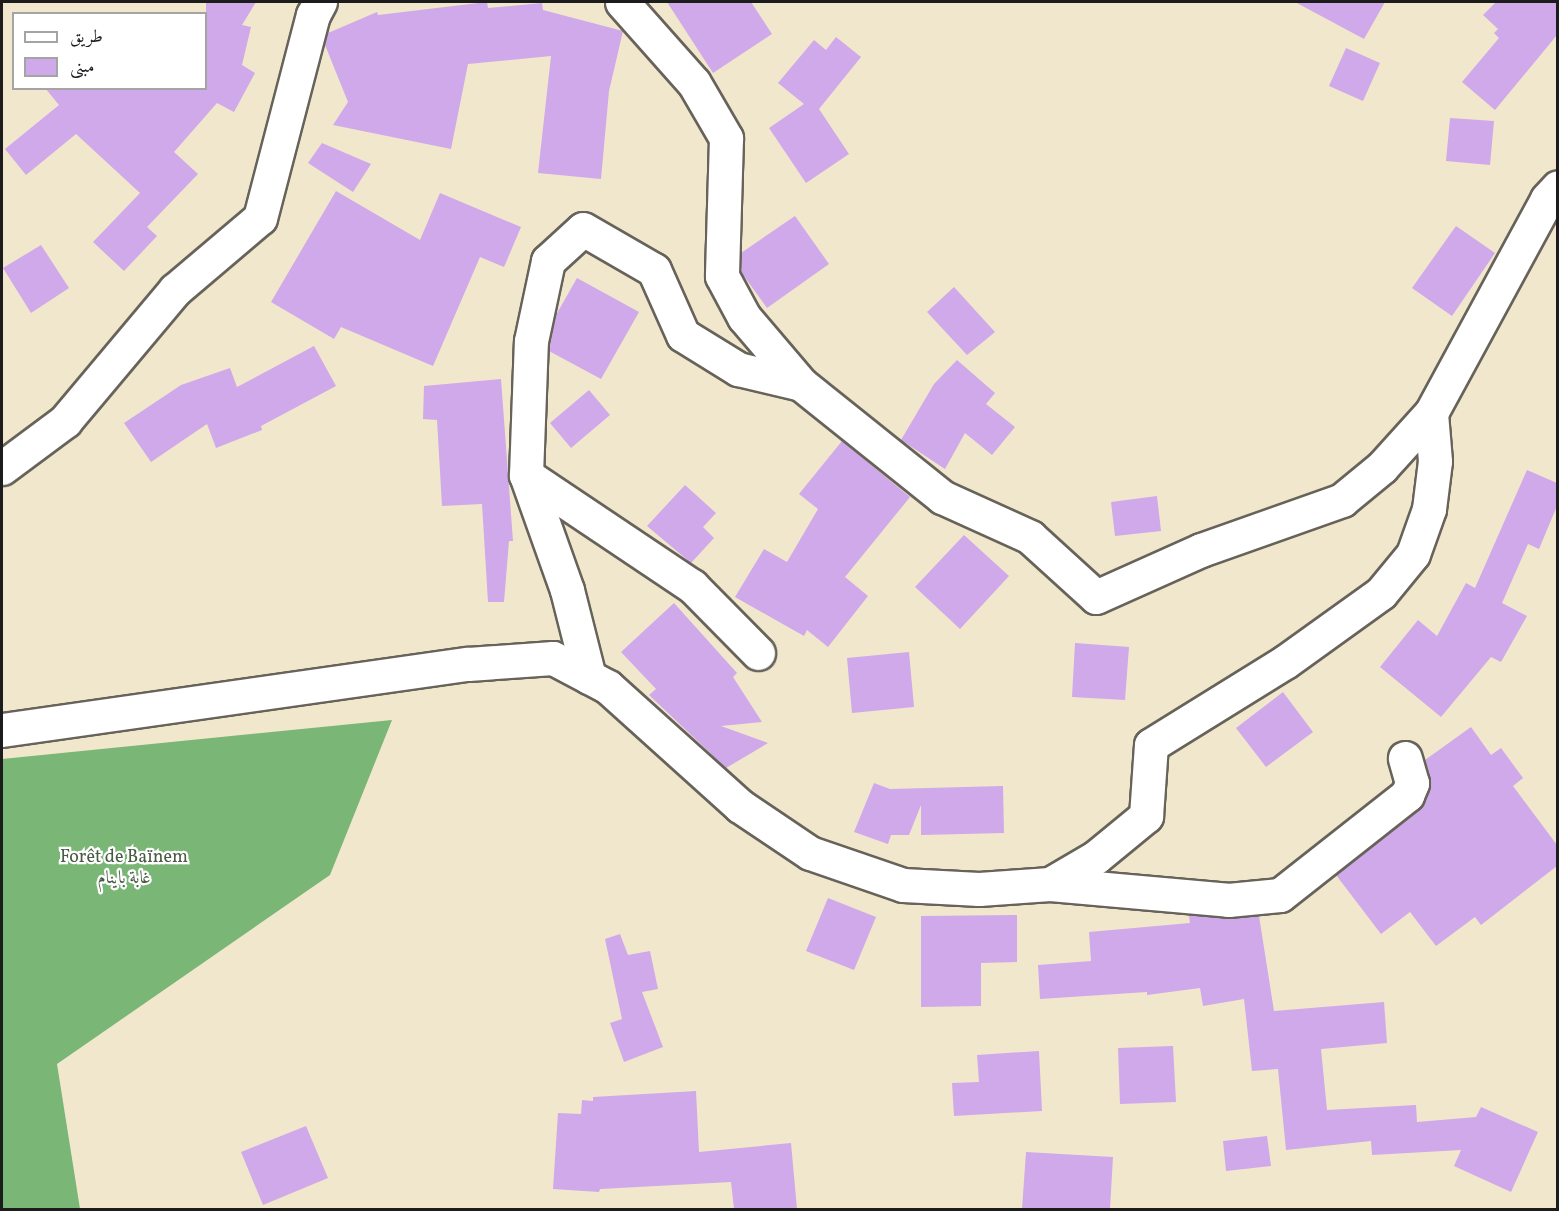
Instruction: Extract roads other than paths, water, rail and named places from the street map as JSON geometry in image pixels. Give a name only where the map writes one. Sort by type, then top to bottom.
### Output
[{"type":"street","points":[[2,468],[65,421],[175,290],[260,218],[313,15],[320,2]]},
{"type":"street","points":[[622,2],[694,83],[726,138],[722,276],[744,317],[801,384],[942,497],[1030,537],[1096,597],[1201,550],[1342,500],[1382,467],[1431,414],[1547,199],[1557,187]]},
{"type":"street","points":[[589,677],[567,590],[526,475],[531,341],[548,261],[583,229],[654,270],[683,335],[738,369],[801,384]]},
{"type":"street","points":[[1050,884],[1096,857],[1146,816],[1151,745],[1285,662],[1371,600],[1407,562],[1429,509],[1435,461],[1431,414]]},
{"type":"street","points":[[526,475],[692,586],[758,653]]},
{"type":"street","points":[[2,730],[468,664],[553,658],[617,695],[740,806],[810,853],[903,885],[979,889],[1050,884],[1228,900],[1280,895],[1407,795],[1412,783],[1405,758]]},
{"type":"park label","name":"Forêt de Baïnem غابة باينام","points":[[124,869]]}]
